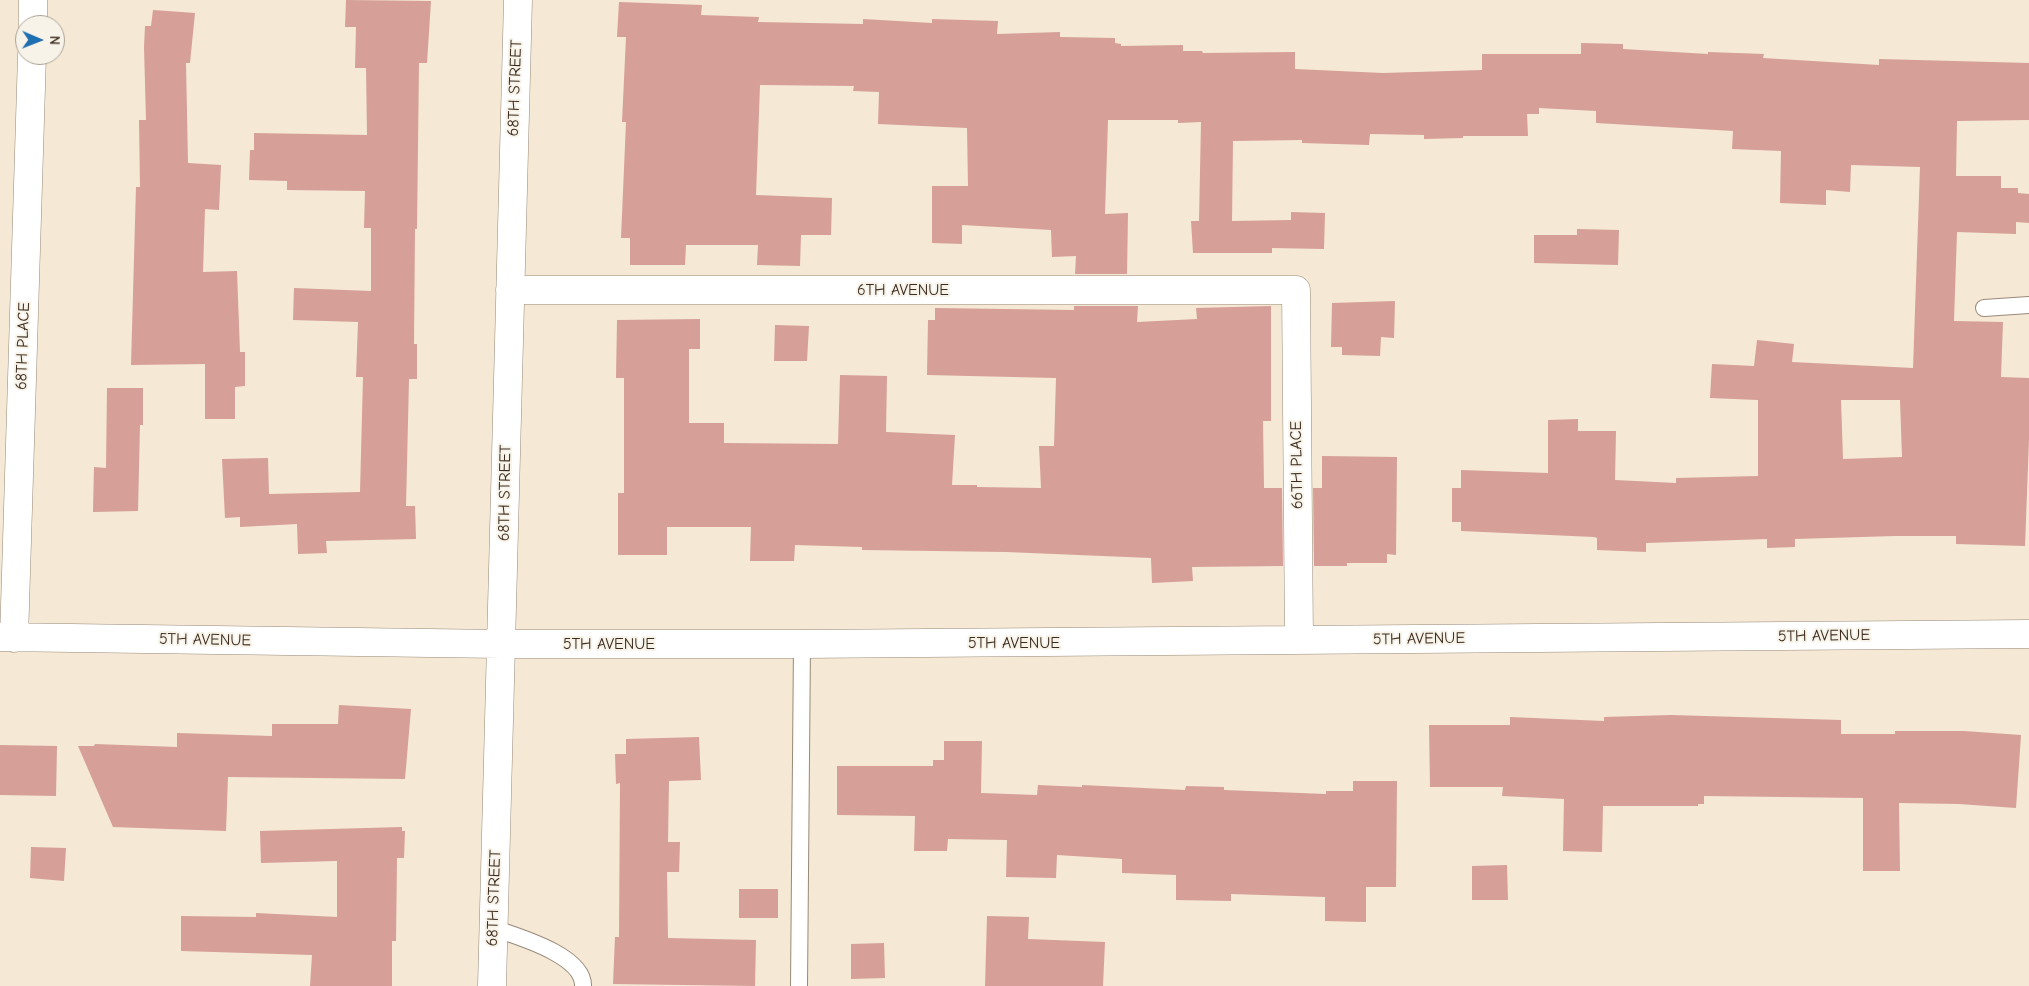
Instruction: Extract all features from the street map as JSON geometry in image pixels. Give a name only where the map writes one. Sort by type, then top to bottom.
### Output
[{"type":"street","points":[[33,15],[34,0]]},
{"type":"street","name":"68TH STREET","points":[[492,986],[518,0]]},
{"type":"street","name":"68TH PLACE","points":[[7,638],[32,65]]},
{"type":"street","name":"6TH AVENUE","points":[[510,290],[1296,290]]},
{"type":"street","name":"66TH PLACE","points":[[1296,290],[1299,640]]},
{"type":"street","name":"5TH AVENUE","points":[[7,638],[501,644],[802,644],[2029,634]]},
{"type":"lane","points":[[1984,308],[2029,305]]},
{"type":"lane","points":[[799,986],[802,644]]},
{"type":"lane","points":[[493,928],[547,947],[572,964],[583,982],[583,986]]},
{"type":"building","points":[[346,0],[431,1],[427,63],[419,63],[414,344],[417,344],[417,379],[409,379],[406,506],[415,506],[416,539],[326,541],[327,553],[298,554],[297,524],[240,527],[240,517],[225,518],[222,459],[268,458],[269,494],[360,492],[363,377],[356,377],[358,322],[293,320],[294,288],[371,291],[371,228],[364,228],[365,191],[287,190],[287,181],[249,180],[250,150],[254,150],[254,133],[367,135],[366,68],[355,68],[356,27],[345,27]]},
{"type":"building","points":[[619,2],[702,5],[701,15],[759,17],[758,22],[863,24],[863,19],[932,23],[932,19],[998,21],[997,34],[1060,32],[1060,37],[1115,38],[1115,43],[1121,44],[1121,46],[1183,45],[1183,51],[1202,51],[1203,53],[1295,52],[1295,69],[1383,73],[1482,70],[1482,54],[1581,54],[1581,43],[1623,44],[1623,49],[1708,54],[1708,52],[1764,54],[1763,58],[1879,65],[1879,59],[2029,63],[2029,120],[1957,121],[1956,176],[2001,176],[2001,188],[2018,188],[2018,193],[2029,194],[2029,223],[2016,222],[2016,234],[1957,232],[1954,321],[2003,322],[2001,377],[2029,378],[2025,546],[1956,544],[1956,536],[1895,536],[1795,539],[1795,547],[1767,548],[1767,539],[1646,543],[1646,552],[1597,550],[1597,538],[1594,537],[1461,531],[1461,522],[1452,522],[1452,488],[1461,488],[1461,470],[1548,473],[1548,420],[1578,419],[1578,431],[1616,431],[1615,480],[1676,483],[1676,478],[1758,476],[1758,400],[1710,398],[1712,364],[1754,366],[1757,340],[1794,344],[1792,362],[1913,368],[1920,167],[1851,165],[1850,192],[1826,190],[1826,205],[1780,203],[1781,151],[1732,149],[1733,131],[1596,123],[1596,111],[1539,108],[1539,114],[1527,114],[1528,136],[1463,136],[1463,138],[1424,139],[1424,135],[1370,134],[1369,145],[1302,143],[1302,140],[1233,141],[1232,221],[1291,220],[1291,212],[1325,213],[1324,249],[1272,248],[1272,253],[1193,253],[1191,221],[1199,221],[1201,122],[1178,123],[1178,120],[1108,120],[1105,214],[1128,213],[1127,274],[1075,274],[1076,256],[1052,257],[1051,230],[962,225],[962,244],[932,243],[932,186],[968,186],[967,128],[878,124],[879,92],[853,91],[854,86],[760,85],[756,195],[832,198],[831,235],[801,235],[800,266],[757,265],[758,245],[686,245],[685,265],[630,265],[630,238],[621,238],[626,122],[622,122],[626,37],[617,37]],"holes":[[[1841,400],[1900,400],[1902,457],[1843,459]]]},
{"type":"building","points":[[153,10],[195,13],[190,63],[186,63],[188,163],[221,165],[219,210],[205,209],[203,272],[237,271],[240,352],[245,352],[245,386],[235,387],[235,419],[205,419],[205,364],[131,365],[136,187],[140,187],[139,120],[146,120],[145,26],[151,26]]},
{"type":"building","points":[[1577,229],[1619,230],[1618,265],[1534,263],[1534,235],[1577,235]]},
{"type":"building","points":[[1395,301],[1394,338],[1381,337],[1380,356],[1342,355],[1342,347],[1331,347],[1332,303]]},
{"type":"building","points":[[1074,306],[1138,306],[1137,322],[1197,319],[1196,308],[1271,306],[1271,421],[1263,421],[1264,488],[1282,488],[1283,566],[1192,567],[1193,581],[1152,583],[1151,558],[1006,552],[862,550],[862,547],[795,545],[794,561],[750,561],[751,527],[667,527],[667,555],[618,555],[618,493],[624,493],[624,378],[616,378],[617,320],[700,319],[700,349],[689,349],[689,423],[724,423],[724,443],[838,444],[840,375],[887,376],[886,432],[955,435],[952,485],[1041,488],[1039,446],[1054,446],[1056,378],[927,375],[928,320],[935,320],[935,308],[1074,310]]},
{"type":"building","points":[[775,325],[809,326],[807,361],[774,361]]},
{"type":"building","points":[[107,388],[143,388],[143,425],[140,425],[138,511],[93,512],[94,467],[106,468]]},
{"type":"building","points":[[1322,456],[1397,457],[1396,555],[1387,554],[1387,563],[1347,563],[1347,566],[1314,566],[1313,488],[1322,488]]},
{"type":"building","points":[[339,705],[411,709],[405,779],[228,777],[226,831],[113,827],[78,746],[94,746],[95,744],[177,747],[177,733],[272,736],[272,724],[338,724]]},
{"type":"building","points":[[1671,715],[1841,720],[1841,734],[1895,734],[1895,731],[1964,731],[2021,735],[2016,808],[1959,804],[1899,803],[1900,871],[1863,871],[1863,798],[1704,796],[1704,804],[1698,804],[1698,806],[1603,806],[1602,852],[1563,851],[1564,799],[1502,796],[1503,787],[1430,787],[1429,725],[1510,725],[1510,717],[1604,721],[1604,717]]},
{"type":"building","points":[[699,737],[701,780],[669,781],[668,842],[680,842],[679,872],[667,872],[668,938],[756,940],[755,986],[613,984],[615,937],[619,937],[620,783],[616,784],[615,754],[626,754],[626,739]]},
{"type":"building","points":[[944,741],[982,741],[981,793],[1037,795],[1038,785],[1082,787],[1082,785],[1185,790],[1186,786],[1224,787],[1224,790],[1326,794],[1326,791],[1353,791],[1353,781],[1397,781],[1396,887],[1366,887],[1366,922],[1325,921],[1325,897],[1231,894],[1231,901],[1176,900],[1176,875],[1122,873],[1122,859],[1057,855],[1056,878],[1006,877],[1007,840],[948,839],[947,851],[914,851],[915,816],[837,815],[837,766],[933,766],[933,760],[944,760]]},
{"type":"building","points":[[0,745],[57,746],[56,796],[0,795]]},
{"type":"building","points":[[402,827],[402,831],[405,831],[404,858],[397,858],[396,941],[392,941],[392,986],[310,986],[312,955],[181,951],[181,916],[256,917],[256,913],[337,917],[337,861],[261,863],[260,831]]},
{"type":"building","points":[[31,847],[66,848],[64,881],[30,878]]},
{"type":"building","points":[[1507,865],[1508,900],[1472,900],[1472,866]]},
{"type":"building","points":[[739,889],[778,889],[778,918],[739,918]]},
{"type":"building","points":[[987,916],[1029,917],[1028,939],[1105,942],[1103,986],[985,986]]},
{"type":"building","points":[[884,943],[885,978],[851,979],[851,944]]}]
